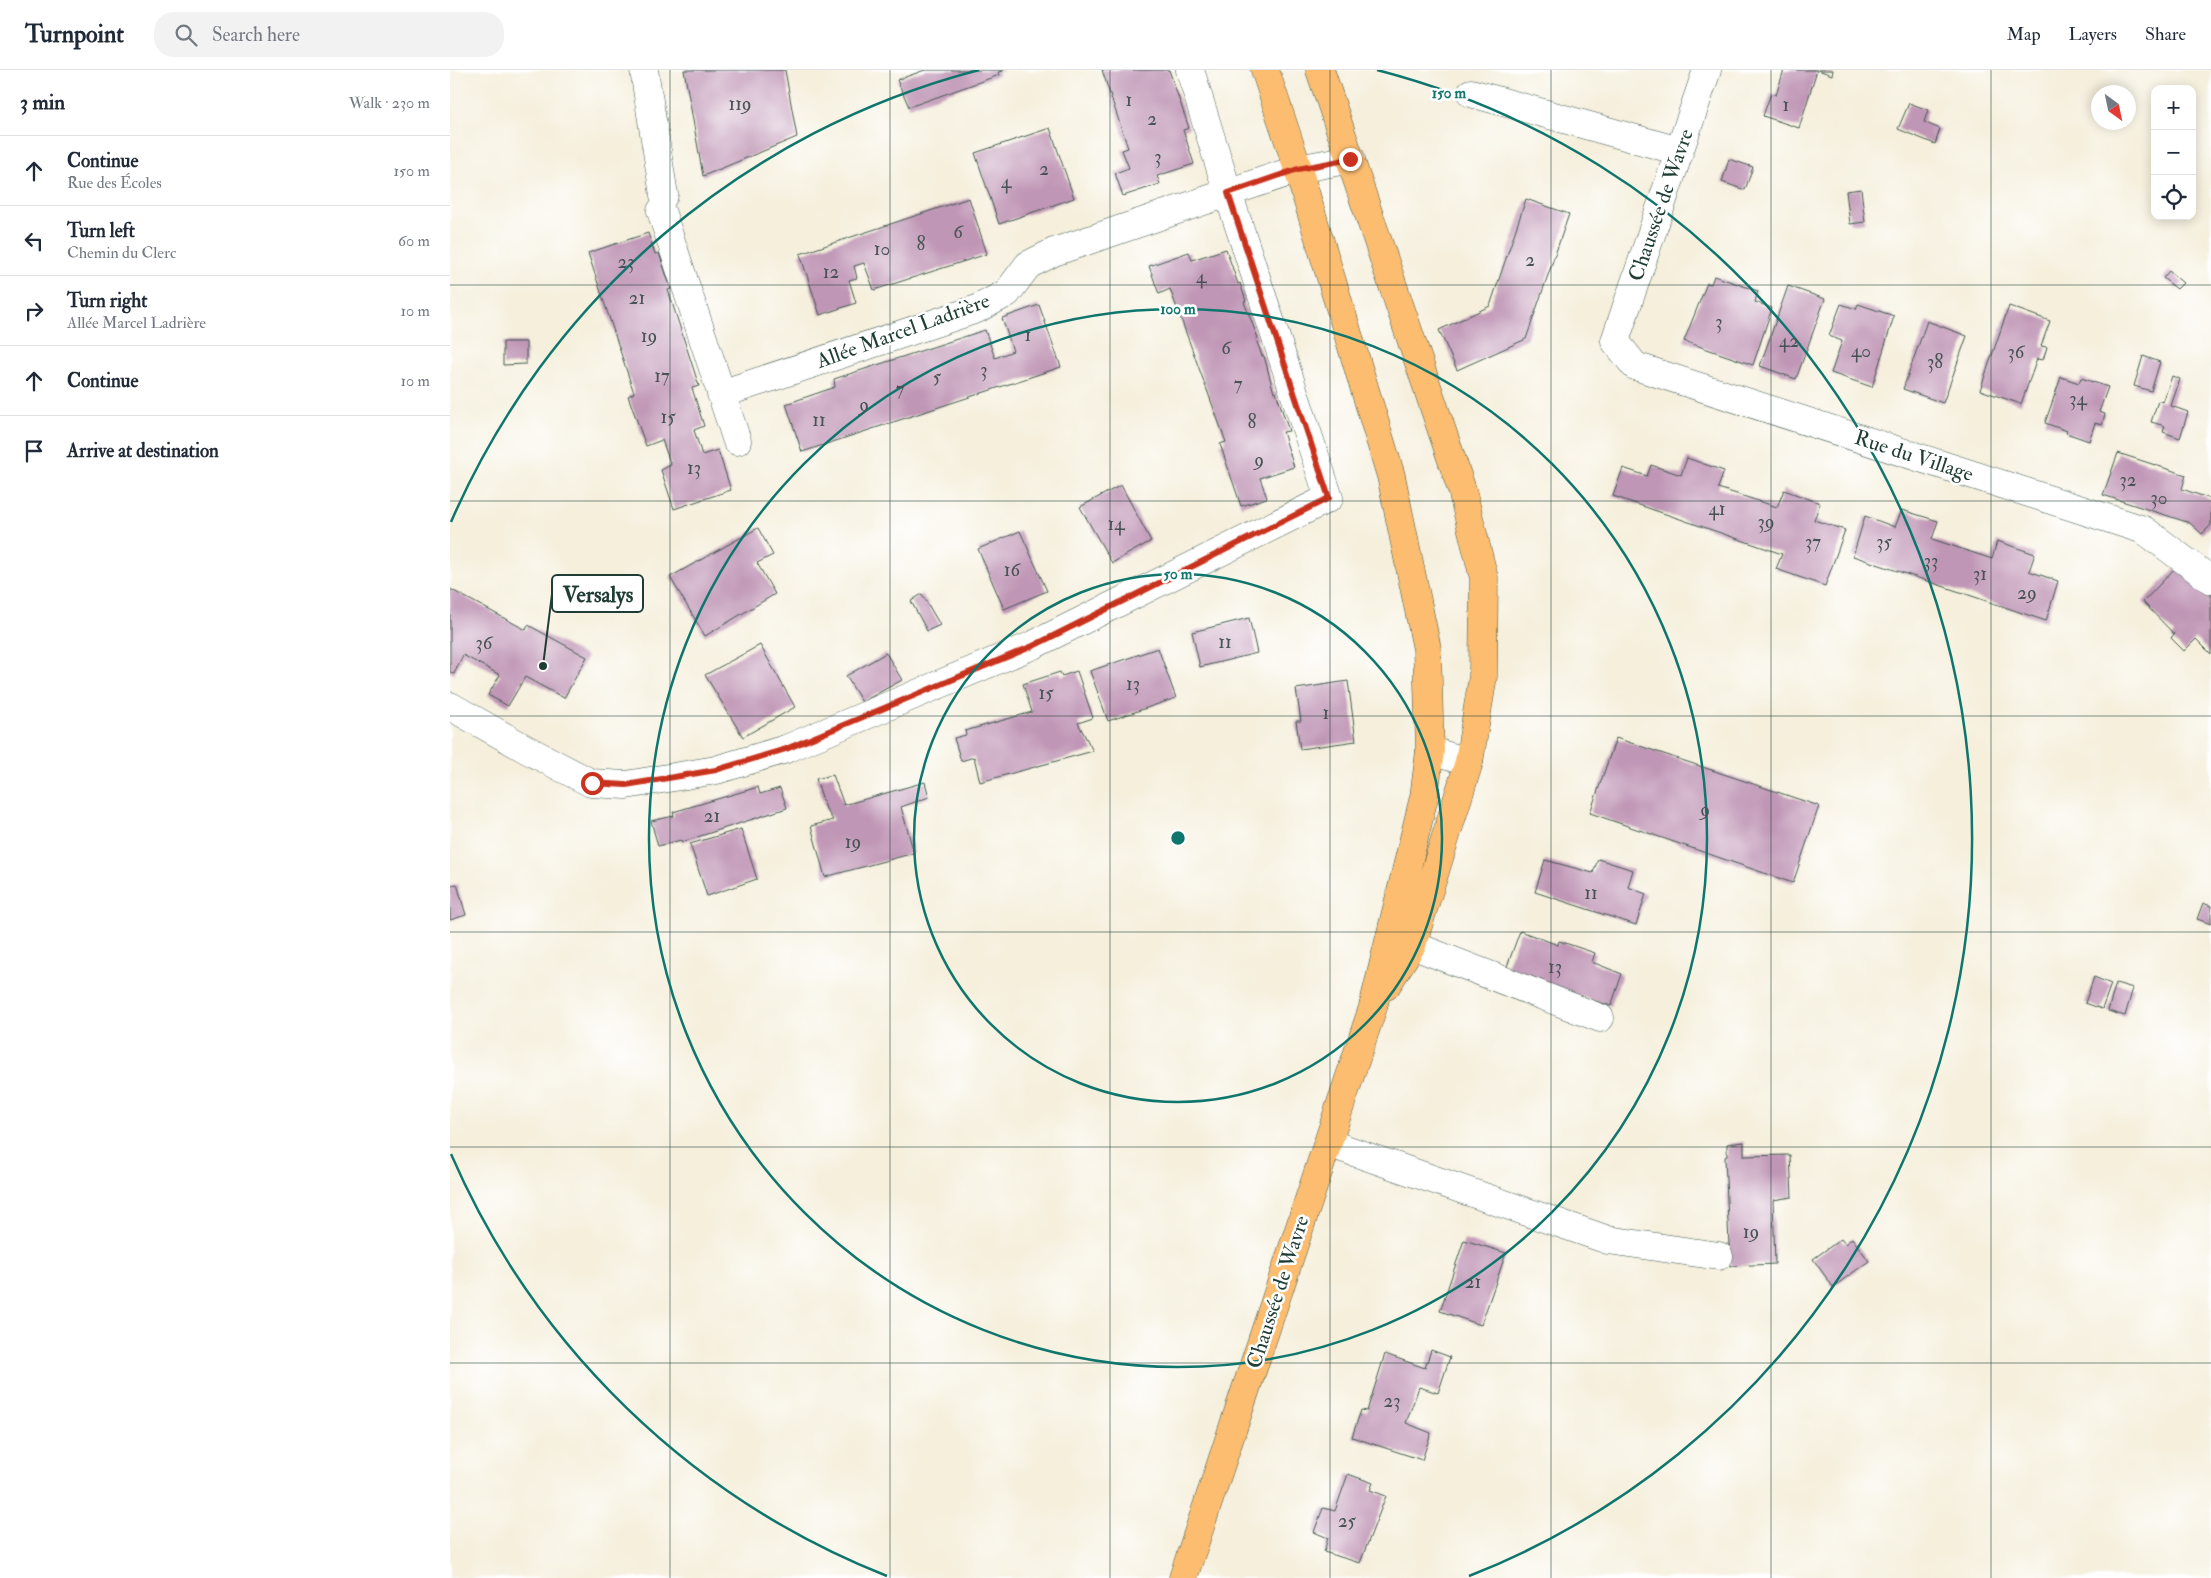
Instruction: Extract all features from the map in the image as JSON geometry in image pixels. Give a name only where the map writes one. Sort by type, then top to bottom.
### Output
[{"type":"main road","points":[[1265,70],[1298,169],[1391,476],[1427,649],[1430,751],[1424,797],[1373,1007]]},
{"type":"main road","points":[[1320,70],[1462,490],[1484,578],[1483,676],[1469,762],[1412,945],[1373,1007]]},
{"type":"main road","name":"Chaussée de Wavre","points":[[1183,1578],[1373,1007]]},
{"type":"street","points":[[644,70],[662,203],[737,441]]},
{"type":"street","points":[[450,706],[526,749],[592,783],[626,785],[716,770],[786,749],[1033,646],[1329,498],[1228,193],[1190,70]]},
{"type":"street","name":"Chaussée de Wavre","points":[[1615,341],[1707,70]]},
{"type":"street","points":[[1472,93],[1679,151]]},
{"type":"street","name":"Allée Marcel Ladrière","points":[[721,394],[977,309],[1007,293],[1028,264],[1054,252],[1298,169],[1350,159]]},
{"type":"street","name":"Rue du Village","points":[[1615,341],[1635,366],[2144,530],[2211,580]]},
{"type":"street","points":[[1430,751],[1469,762]]},
{"type":"street","points":[[1412,945],[1600,1018]]},
{"type":"street","points":[[1328,1143],[1608,1240],[1719,1256]]},
{"type":"building","points":[[684,70],[785,70],[797,137],[703,176]]},
{"type":"building","points":[[925,70],[1003,71],[998,72],[999,75],[909,107],[897,80]]},
{"type":"building","points":[[1102,70],[1169,70],[1189,128],[1183,130],[1194,164],[1157,176],[1160,184],[1123,196],[1115,173],[1129,168],[1122,150],[1128,148]]},
{"type":"building","points":[[1784,70],[1817,70],[1799,128],[1763,116],[1771,93],[1776,95]]},
{"type":"building","points":[[1818,70],[1833,70],[1832,75]]},
{"type":"building","points":[[1909,103],[1928,110],[1924,122],[1940,129],[1935,144],[1898,129]]},
{"type":"building","points":[[1050,128],[1074,198],[999,224],[975,153]]},
{"type":"building","points":[[1729,159],[1753,167],[1745,190],[1722,182]]},
{"type":"building","points":[[1861,189],[1865,222],[1850,224],[1846,191]]},
{"type":"building","points":[[969,198],[987,254],[874,290],[864,263],[854,266],[857,278],[849,280],[856,303],[820,315],[800,254]]},
{"type":"building","points":[[1526,199],[1569,214],[1526,339],[1457,370],[1439,330],[1490,306]]},
{"type":"building","points":[[648,233],[655,254],[659,253],[671,289],[668,290],[699,386],[692,388],[704,426],[694,430],[702,455],[718,450],[731,490],[674,509],[661,470],[671,465],[662,440],[646,446],[628,396],[634,393],[588,253]]},
{"type":"building","points":[[1226,249],[1238,284],[1240,283],[1246,301],[1244,302],[1258,338],[1256,339],[1262,356],[1264,356],[1274,393],[1276,392],[1289,431],[1283,432],[1294,467],[1260,478],[1267,498],[1241,506],[1220,444],[1226,442],[1170,289],[1159,294],[1149,266],[1189,252],[1192,260]]},
{"type":"building","points":[[2169,271],[2183,283],[2177,289],[2163,278]]},
{"type":"building","points":[[1714,276],[1758,291],[1755,302],[1772,308],[1753,365],[1684,341],[1707,283],[1711,284]]},
{"type":"building","points":[[1788,286],[1825,299],[1796,379],[1760,366]]},
{"type":"building","points":[[1841,304],[1856,309],[1858,304],[1894,316],[1872,387],[1831,373],[1842,341],[1829,336]]},
{"type":"building","points":[[1039,305],[1061,367],[802,452],[786,404],[835,387],[834,379],[985,330],[995,358],[1013,351],[1002,318]]},
{"type":"building","points":[[2009,306],[2050,321],[2041,346],[2047,347],[2043,360],[2037,359],[2021,404],[1980,390]]},
{"type":"building","points":[[1927,321],[1967,336],[1943,403],[1903,389]]},
{"type":"building","points":[[503,342],[526,342],[526,364],[503,365]]},
{"type":"building","points":[[2143,356],[2160,362],[2151,391],[2134,386]]},
{"type":"building","points":[[2172,376],[2180,379],[2171,406],[2188,412],[2180,438],[2163,432],[2165,426],[2151,422],[2158,401],[2163,402]]},
{"type":"building","points":[[2061,377],[2079,383],[2081,378],[2108,387],[2099,412],[2105,414],[2102,425],[2095,423],[2089,441],[2045,423]]},
{"type":"building","points":[[2118,453],[2186,475],[2182,489],[2211,499],[2211,525],[2202,534],[2190,523],[2103,495]]},
{"type":"building","points":[[1687,458],[1724,471],[1718,488],[1777,507],[1784,490],[1820,503],[1814,520],[1845,530],[1825,586],[1776,569],[1782,554],[1613,496],[1623,468],[1647,476],[1651,465],[1681,475]]},
{"type":"building","points":[[1121,485],[1151,541],[1112,563],[1080,507]]},
{"type":"building","points":[[1902,510],[1938,521],[1932,539],[1992,559],[1997,541],[2035,554],[2029,571],[2058,581],[2046,621],[1853,556],[1865,516],[1895,527]]},
{"type":"building","points":[[758,528],[773,555],[757,563],[775,594],[705,636],[670,577]]},
{"type":"building","points":[[1020,531],[1047,591],[1004,609],[978,549]]},
{"type":"building","points":[[2177,566],[2211,592],[2211,654],[2196,639],[2184,651],[2171,638],[2174,634],[2143,602]]},
{"type":"building","points":[[450,589],[526,630],[528,625],[587,657],[564,698],[525,677],[508,706],[488,695],[500,675],[463,655],[454,674],[450,672]]},
{"type":"building","points":[[922,594],[940,625],[927,631],[911,601]]},
{"type":"building","points":[[1249,618],[1257,653],[1200,667],[1192,632]]},
{"type":"building","points":[[760,645],[795,707],[743,737],[705,675]]},
{"type":"building","points":[[1158,648],[1176,698],[1108,721],[1090,671]]},
{"type":"building","points":[[886,653],[902,680],[862,702],[846,676]]},
{"type":"building","points":[[1077,671],[1093,718],[1078,723],[1093,751],[980,782],[974,757],[961,761],[954,738],[966,735],[965,731],[1032,712],[1023,684],[1060,672],[1062,676]]},
{"type":"building","points":[[1348,681],[1356,741],[1300,749],[1296,721],[1301,721],[1296,689]]},
{"type":"building","points":[[1616,738],[1819,806],[1793,883],[1590,813]]},
{"type":"building","points":[[833,775],[844,805],[925,782],[929,797],[901,807],[914,853],[825,877],[811,826],[833,820],[826,809],[816,779]]},
{"type":"building","points":[[758,787],[760,794],[780,788],[787,808],[682,842],[681,840],[658,846],[651,821],[674,816],[673,812]]},
{"type":"building","points":[[741,829],[757,879],[707,896],[690,844]]},
{"type":"building","points":[[1598,859],[1633,870],[1628,887],[1646,894],[1636,925],[1535,892],[1545,860],[1593,873]]},
{"type":"building","points":[[457,884],[466,915],[450,920],[450,886]]},
{"type":"building","points":[[2203,903],[2211,906],[2211,924],[2197,919]]},
{"type":"building","points":[[1520,931],[1558,945],[1559,941],[1595,953],[1592,962],[1622,974],[1611,1006],[1505,972]]},
{"type":"building","points":[[2094,977],[2111,984],[2102,1009],[2085,1003]]},
{"type":"building","points":[[2116,983],[2133,988],[2125,1016],[2108,1011]]},
{"type":"building","points":[[1744,1142],[1744,1156],[1790,1155],[1792,1197],[1773,1200],[1775,1264],[1730,1266],[1725,1157],[1727,1156],[1727,1144]]},
{"type":"building","points":[[1852,1238],[1869,1261],[1833,1287],[1813,1259],[1841,1239],[1845,1244]]},
{"type":"building","points":[[1464,1240],[1506,1253],[1481,1325],[1440,1311]]},
{"type":"building","points":[[1431,1350],[1450,1357],[1438,1393],[1419,1387],[1406,1423],[1431,1433],[1422,1460],[1352,1437],[1361,1410],[1367,1411],[1385,1354],[1425,1368]]},
{"type":"building","points":[[1348,1474],[1373,1483],[1370,1490],[1386,1496],[1360,1563],[1324,1552],[1328,1538],[1314,1532],[1323,1508],[1335,1511]]},
{"type":"place","name":"Versalys","points":[[543,666]]},
{"type":"route","points":[[592,783],[626,785],[716,770],[786,749],[1033,646],[1329,498],[1228,193],[1298,169],[1350,159]]}]
